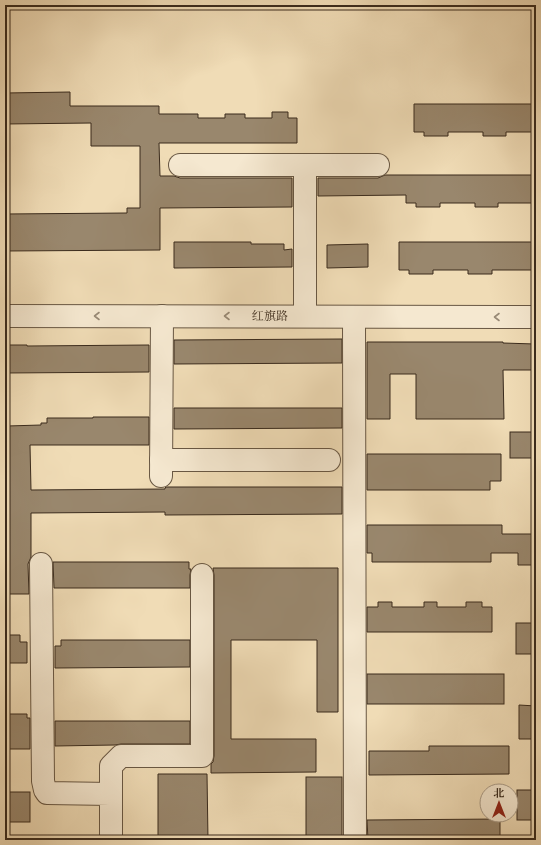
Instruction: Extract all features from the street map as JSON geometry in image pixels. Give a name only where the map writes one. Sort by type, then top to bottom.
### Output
[{"type":"street","points":[[180,165],[378,165]]},
{"type":"street","points":[[305,165],[305,316]]},
{"type":"street","name":"红旗路","points":[[5,316],[536,317]]},
{"type":"street","points":[[162,316],[161,468],[329,460]]},
{"type":"street","points":[[354,317],[355,840]]},
{"type":"street","points":[[41,564],[43,781],[45,790],[47,793],[111,794]]},
{"type":"street","points":[[111,840],[111,766],[121,756],[202,756],[202,575]]},
{"type":"building","points":[[70,92],[70,106],[159,106],[159,114],[198,114],[198,118],[225,118],[225,114],[245,114],[245,118],[272,118],[272,112],[288,112],[288,118],[297,118],[297,143],[159,143],[160,176],[174,176],[180,178],[292,178],[292,207],[160,208],[160,250],[5,251],[5,214],[127,213],[127,208],[140,208],[140,146],[91,146],[91,123],[5,124],[5,93]]},
{"type":"building","points":[[414,104],[536,104],[536,132],[506,132],[506,136],[483,136],[483,132],[448,132],[448,136],[424,136],[424,132],[414,132]]},
{"type":"building","points":[[385,175],[536,175],[536,203],[498,203],[498,207],[475,207],[475,203],[440,203],[440,207],[416,207],[416,203],[406,203],[406,195],[318,196],[318,178],[378,178]]},
{"type":"building","points":[[174,242],[251,242],[251,244],[284,244],[284,250],[292,249],[292,267],[174,268]]},
{"type":"building","points":[[399,242],[536,242],[536,270],[492,270],[492,274],[468,274],[468,270],[433,270],[433,274],[409,274],[409,270],[399,270]]},
{"type":"building","points":[[368,244],[368,267],[327,268],[327,245]]},
{"type":"building","points":[[342,339],[342,363],[174,364],[174,340]]},
{"type":"building","points":[[367,342],[503,342],[535,344],[536,370],[503,370],[504,419],[416,419],[416,374],[390,374],[390,419],[367,419]]},
{"type":"building","points":[[5,345],[149,345],[149,372],[5,373]]},
{"type":"building","points":[[174,408],[342,408],[342,428],[174,429]]},
{"type":"building","points":[[149,417],[149,445],[30,445],[31,490],[165,489],[166,487],[342,487],[342,514],[165,515],[165,512],[31,513],[31,557],[28,564],[29,594],[5,594],[5,520],[8,520],[7,426],[41,425],[41,423],[47,423],[47,418]]},
{"type":"building","points":[[510,432],[536,432],[536,458],[510,458]]},
{"type":"building","points":[[367,454],[501,454],[501,481],[490,481],[490,490],[367,490]]},
{"type":"building","points":[[367,525],[502,525],[502,534],[536,534],[536,565],[518,565],[518,553],[491,553],[491,562],[372,562],[372,553],[367,553]]},
{"type":"building","points":[[53,562],[189,562],[189,569],[191,569],[190,588],[54,588]]},
{"type":"building","points":[[213,568],[338,568],[338,712],[317,712],[317,640],[231,640],[231,739],[316,739],[316,772],[211,773],[211,764],[214,756]]},
{"type":"building","points":[[378,602],[392,602],[392,607],[424,607],[424,602],[437,602],[437,607],[466,607],[466,602],[482,602],[482,607],[492,607],[492,632],[367,632],[367,607],[378,607]]},
{"type":"building","points":[[516,623],[536,623],[536,654],[516,654]]},
{"type":"building","points":[[5,635],[20,635],[20,642],[27,642],[27,663],[5,663]]},
{"type":"building","points":[[61,640],[190,640],[190,667],[55,668],[55,646],[61,646]]},
{"type":"building","points":[[367,674],[504,674],[504,704],[367,704]]},
{"type":"building","points":[[519,705],[536,706],[536,739],[519,739]]},
{"type":"building","points":[[7,714],[27,714],[27,718],[30,718],[30,749],[5,749],[5,718],[7,718]]},
{"type":"building","points":[[55,721],[190,721],[190,744],[55,746]]},
{"type":"building","points":[[429,746],[509,746],[509,774],[369,775],[369,751],[429,751]]},
{"type":"building","points":[[158,774],[207,774],[208,840],[158,840]]},
{"type":"building","points":[[306,777],[342,777],[342,840],[306,840]]},
{"type":"building","points":[[519,790],[536,790],[536,820],[519,820]]},
{"type":"building","points":[[5,792],[30,792],[30,822],[5,822]]},
{"type":"building","points":[[479,819],[479,823],[500,823],[500,840],[368,840],[367,820]]}]
